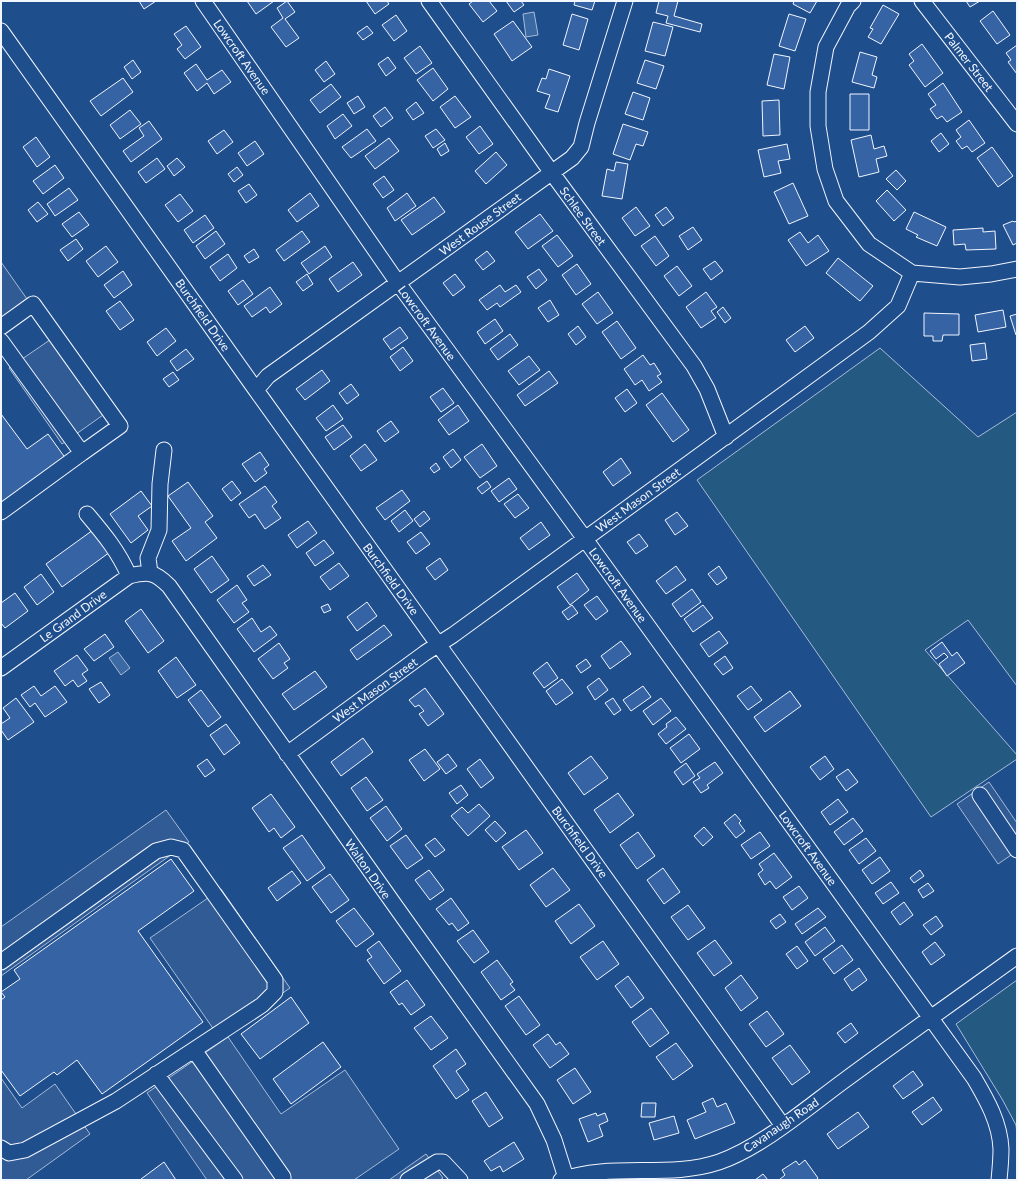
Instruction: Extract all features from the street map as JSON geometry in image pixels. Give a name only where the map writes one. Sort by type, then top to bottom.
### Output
[{"type":"street","name":"Lowcroft Avenue","points":[[203,1],[398,283],[585,539],[974,1078],[988,1101],[997,1125],[1001,1148],[999,1180]]},
{"type":"street","name":"Schlee Street","points":[[429,1],[552,173],[694,366],[707,389],[726,437]]},
{"type":"street","name":"West Rouse Street","points":[[256,390],[268,376],[572,158],[581,147],[625,1]]},
{"type":"street","points":[[853,1],[848,6],[826,47],[818,92],[818,126],[825,169],[836,201],[869,244],[912,273],[960,277],[991,274],[1017,268]]},
{"type":"street","name":"Palmer Street","points":[[922,1],[1017,124]]},
{"type":"street","name":"Burchfield Drive","points":[[1,31],[783,1126]]},
{"type":"street","name":"West Mason Street","points":[[287,754],[869,332],[898,306],[912,273]]},
{"type":"street","points":[[1,327],[33,304],[120,426],[1,512]]},
{"type":"street","points":[[1,341],[82,453]]},
{"type":"street","points":[[150,573],[148,558],[159,530],[160,484],[164,450]]},
{"type":"street","points":[[87,514],[123,562],[130,576]]},
{"type":"street","name":"Le Grand Drive","points":[[1,668],[130,576],[140,573],[150,573]]},
{"type":"street","name":"Walton Drive","points":[[150,573],[160,577],[169,586],[537,1104],[554,1140],[563,1179]]},
{"type":"street","points":[[980,795],[1017,850]]},
{"type":"street","points":[[1,962],[156,851],[171,847],[183,850],[275,980],[275,992],[262,1005],[116,1101],[24,1150],[9,1153],[1,1148]]},
{"type":"street","name":"Cavanaugh Road","points":[[563,1179],[600,1172],[682,1170],[719,1162],[747,1149],[783,1126],[930,1017],[1017,956]]},
{"type":"street","points":[[194,1050],[283,1177],[283,1180]]},
{"type":"street","points":[[156,1074],[235,1180]]},
{"type":"street","points":[[408,1180],[437,1162],[443,1162],[460,1180]]},
{"type":"shaded area","points":[[534,12],[538,35],[526,37],[523,14]]},
{"type":"shaded area","points":[[1,262],[27,299],[1,318]]},
{"type":"shaded area","points":[[60,333],[113,408],[62,444],[9,368]]},
{"type":"shaded area","points":[[880,348],[978,437],[1017,412],[1017,686],[968,620],[925,650],[1017,755],[1017,759],[931,817],[697,480]]},
{"type":"shaded area","points":[[118,652],[130,668],[121,675],[109,658]]},
{"type":"shaded area","points":[[989,782],[1017,823],[1017,851],[998,864],[957,804]]},
{"type":"shaded area","points":[[166,810],[189,842],[1,976],[1,927]]},
{"type":"shaded area","points":[[221,889],[290,988],[219,1037],[150,938]]},
{"type":"shaded area","points":[[1017,980],[1017,1134],[1016,1125],[1002,1099],[956,1024]]},
{"type":"shaded area","points":[[228,1037],[281,1114],[345,1070],[399,1149],[354,1180],[207,1180],[147,1093]]},
{"type":"shaded area","points":[[1,1078],[22,1108],[55,1084],[90,1134],[26,1180],[1,1180]]},
{"type":"shaded area","points":[[426,1154],[443,1178],[440,1180],[389,1180]]},
{"type":"building","points":[[139,1],[156,1],[144,9]]},
{"type":"building","points":[[247,1],[274,1],[256,14]]},
{"type":"building","points":[[287,1],[295,12],[285,19],[299,38],[286,47],[271,27],[283,18],[277,8]]},
{"type":"building","points":[[366,1],[387,1],[389,4],[375,14]]},
{"type":"building","points":[[473,1],[489,1],[497,11],[483,22],[469,4]]},
{"type":"building","points":[[506,1],[521,1],[524,5],[514,12]]},
{"type":"building","points":[[575,1],[595,1],[592,10],[574,5]]},
{"type":"building","points":[[659,1],[678,1],[674,16],[702,24],[700,32],[666,23],[668,16],[656,13]]},
{"type":"building","points":[[794,1],[817,1],[810,13],[793,4]]},
{"type":"building","points":[[966,1],[980,1],[970,7]]},
{"type":"building","points":[[883,5],[899,14],[881,44],[868,37],[873,29],[870,28]]},
{"type":"building","points":[[993,11],[1010,35],[997,44],[980,21]]},
{"type":"building","points":[[572,14],[588,19],[579,50],[563,45]]},
{"type":"building","points":[[789,14],[806,19],[795,51],[779,46]]},
{"type":"building","points":[[396,15],[407,31],[394,41],[382,25]]},
{"type":"building","points":[[513,21],[532,47],[512,61],[494,34]]},
{"type":"building","points":[[653,22],[673,27],[665,56],[645,51]]},
{"type":"building","points":[[186,26],[201,47],[185,59],[177,49],[182,45],[174,34]]},
{"type":"building","points":[[367,26],[373,33],[363,40],[357,33]]},
{"type":"building","points":[[922,44],[943,73],[925,87],[909,65],[914,61],[909,54]]},
{"type":"building","points":[[1017,45],[1017,74],[1008,62],[1011,60],[1006,53]]},
{"type":"building","points":[[420,46],[432,63],[416,74],[404,58]]},
{"type":"building","points":[[860,52],[877,57],[872,75],[877,77],[874,88],[852,82]]},
{"type":"building","points":[[774,54],[790,57],[784,89],[767,85]]},
{"type":"building","points":[[388,57],[396,68],[386,76],[378,64]]},
{"type":"building","points":[[133,60],[141,72],[132,79],[124,67]]},
{"type":"building","points":[[645,60],[664,66],[656,89],[637,83]]},
{"type":"building","points":[[326,61],[335,74],[324,82],[315,70]]},
{"type":"building","points":[[196,64],[207,80],[222,70],[231,82],[214,94],[207,83],[197,91],[184,73]]},
{"type":"building","points":[[433,68],[448,89],[433,101],[417,80]]},
{"type":"building","points":[[549,69],[570,76],[558,112],[545,108],[550,95],[537,91],[542,78],[546,79]]},
{"type":"building","points":[[123,78],[133,92],[101,116],[90,101]]},
{"type":"building","points":[[943,83],[962,112],[947,122],[942,116],[937,119],[930,109],[936,105],[928,94]]},
{"type":"building","points":[[331,84],[341,97],[320,113],[310,100]]},
{"type":"building","points":[[633,92],[650,98],[643,120],[625,114]]},
{"type":"building","points":[[850,94],[869,94],[869,130],[850,130]]},
{"type":"building","points":[[358,96],[365,107],[354,114],[347,103]]},
{"type":"building","points":[[455,96],[471,117],[455,128],[440,107]]},
{"type":"building","points":[[779,100],[780,135],[763,136],[762,101]]},
{"type":"building","points":[[416,102],[424,113],[413,120],[406,110]]},
{"type":"building","points":[[385,107],[393,118],[381,127],[373,116]]},
{"type":"building","points":[[130,110],[141,124],[120,139],[110,125]]},
{"type":"building","points":[[343,114],[352,126],[335,139],[327,126]]},
{"type":"building","points":[[969,120],[985,143],[972,152],[967,146],[962,149],[956,141],[961,137],[956,130]]},
{"type":"building","points":[[149,121],[162,139],[131,162],[123,151],[144,136],[139,128]]},
{"type":"building","points":[[623,124],[648,132],[643,146],[636,144],[630,160],[613,154]]},
{"type":"building","points":[[480,126],[493,144],[479,154],[466,137]]},
{"type":"building","points":[[367,129],[376,141],[351,158],[342,147]]},
{"type":"building","points":[[436,129],[445,140],[433,148],[425,136]]},
{"type":"building","points":[[224,130],[233,142],[217,154],[208,141]]},
{"type":"building","points":[[941,133],[949,144],[939,152],[931,141]]},
{"type":"building","points":[[871,135],[874,149],[884,146],[887,156],[876,159],[879,172],[859,177],[851,140]]},
{"type":"building","points":[[36,137],[50,157],[37,167],[23,147]]},
{"type":"building","points":[[389,138],[399,151],[375,169],[365,156]]},
{"type":"building","points":[[255,141],[264,154],[247,166],[238,153]]},
{"type":"building","points":[[445,143],[449,151],[441,156],[437,149]]},
{"type":"building","points":[[787,144],[790,159],[778,161],[781,173],[764,177],[758,150]]},
{"type":"building","points":[[992,147],[1013,176],[998,187],[977,158]]},
{"type":"building","points":[[496,152],[507,165],[486,184],[475,171]]},
{"type":"building","points":[[157,158],[165,169],[146,183],[138,172]]},
{"type":"building","points":[[177,158],[185,167],[174,176],[167,166]]},
{"type":"building","points":[[616,162],[628,164],[622,199],[602,196],[607,169],[614,171]]},
{"type":"building","points":[[55,165],[64,178],[43,194],[33,181]]},
{"type":"building","points":[[237,167],[243,175],[234,182],[228,174]]},
{"type":"building","points":[[896,170],[906,181],[897,190],[886,179]]},
{"type":"building","points":[[384,176],[394,190],[383,198],[373,184]]},
{"type":"building","points":[[793,183],[808,216],[789,224],[774,192]]},
{"type":"building","points":[[249,184],[257,195],[246,203],[238,191]]},
{"type":"building","points":[[69,188],[78,200],[55,216],[47,204]]},
{"type":"building","points":[[887,190],[906,210],[894,221],[876,201]]},
{"type":"building","points":[[310,193],[319,206],[297,222],[288,210]]},
{"type":"building","points":[[407,193],[416,206],[395,221],[387,208]]},
{"type":"building","points":[[180,194],[193,211],[178,222],[165,205]]},
{"type":"building","points":[[434,197],[445,212],[412,235],[401,220]]},
{"type":"building","points":[[38,202],[48,214],[37,222],[28,210]]},
{"type":"building","points":[[636,207],[650,226],[635,236],[622,218]]},
{"type":"building","points":[[666,207],[674,218],[663,226],[655,215]]},
{"type":"building","points":[[79,212],[89,225],[72,237],[62,224]]},
{"type":"building","points":[[914,212],[946,227],[937,246],[916,237],[918,235],[906,229]]},
{"type":"building","points":[[540,214],[553,231],[528,249],[515,232]]},
{"type":"building","points":[[205,215],[214,228],[193,243],[184,230]]},
{"type":"building","points":[[1017,221],[1017,243],[1013,245],[1003,225]]},
{"type":"building","points":[[693,227],[702,240],[688,250],[679,236]]},
{"type":"building","points":[[983,228],[983,232],[995,231],[996,249],[966,250],[965,244],[954,245],[953,230]]},
{"type":"building","points":[[216,231],[225,244],[205,259],[196,246]]},
{"type":"building","points":[[302,231],[310,242],[284,261],[276,250]]},
{"type":"building","points":[[800,232],[808,243],[818,235],[829,251],[806,266],[788,240]]},
{"type":"building","points":[[557,235],[573,256],[558,267],[542,246]]},
{"type":"building","points":[[655,236],[669,256],[656,266],[641,246]]},
{"type":"building","points":[[76,239],[83,249],[68,261],[60,250]]},
{"type":"building","points":[[106,246],[118,262],[98,277],[86,261]]},
{"type":"building","points":[[325,246],[332,257],[309,274],[301,263]]},
{"type":"building","points":[[254,249],[259,257],[249,263],[244,256]]},
{"type":"building","points":[[487,251],[495,261],[483,270],[475,260]]},
{"type":"building","points":[[228,254],[237,268],[220,281],[210,267]]},
{"type":"building","points":[[838,258],[873,286],[860,301],[826,273]]},
{"type":"building","points":[[715,261],[723,271],[711,280],[703,269]]},
{"type":"building","points":[[353,262],[362,275],[338,292],[329,279]]},
{"type":"building","points":[[577,264],[591,284],[576,295],[562,275]]},
{"type":"building","points":[[677,266],[692,286],[679,296],[664,276]]},
{"type":"building","points":[[539,269],[547,280],[536,289],[527,277]]},
{"type":"building","points":[[123,271],[132,285],[114,298],[104,285]]},
{"type":"building","points":[[307,274],[313,284],[303,291],[296,282]]},
{"type":"building","points":[[455,274],[465,287],[453,296],[443,283]]},
{"type":"building","points":[[243,280],[253,294],[238,305],[228,291]]},
{"type":"building","points":[[500,285],[505,292],[516,285],[521,292],[500,307],[497,303],[487,310],[479,300]]},
{"type":"building","points":[[270,287],[282,304],[270,313],[266,307],[252,317],[244,306]]},
{"type":"building","points":[[598,292],[613,313],[597,324],[582,304]]},
{"type":"building","points":[[706,292],[717,307],[711,311],[716,318],[701,328],[686,307]]},
{"type":"building","points":[[550,300],[559,315],[548,322],[538,308]]},
{"type":"building","points":[[120,301],[134,320],[120,330],[106,311]]},
{"type":"building","points":[[723,307],[731,318],[725,323],[717,312]]},
{"type":"building","points":[[1003,310],[1006,327],[978,332],[975,315]]},
{"type":"building","points":[[924,313],[959,314],[959,335],[943,335],[942,341],[933,341],[933,336],[924,336]]},
{"type":"building","points":[[1017,314],[1017,335],[1016,335],[1010,316]]},
{"type":"building","points":[[495,319],[503,331],[485,344],[477,332]]},
{"type":"building","points":[[617,321],[636,348],[621,359],[602,332]]},
{"type":"building","points":[[578,326],[586,337],[576,345],[568,334]]},
{"type":"building","points":[[805,326],[814,338],[795,352],[786,340]]},
{"type":"building","points":[[400,327],[408,338],[391,350],[383,339]]},
{"type":"building","points":[[166,328],[176,341],[157,356],[147,342]]},
{"type":"building","points":[[510,334],[518,345],[498,360],[490,349]]},
{"type":"building","points":[[985,343],[987,359],[972,361],[970,345]]},
{"type":"building","points":[[403,347],[413,361],[400,371],[390,357]]},
{"type":"building","points":[[186,349],[194,359],[177,371],[170,361]]},
{"type":"building","points":[[643,355],[650,365],[654,363],[661,374],[657,376],[662,382],[649,391],[642,380],[635,385],[624,369]]},
{"type":"building","points":[[529,356],[540,370],[519,385],[508,371]]},
{"type":"building","points":[[322,370],[330,381],[305,400],[296,389]]},
{"type":"building","points":[[549,371],[558,383],[525,406],[517,395]]},
{"type":"building","points":[[173,372],[179,380],[169,387],[163,379]]},
{"type":"building","points":[[351,384],[359,395],[347,404],[339,393]]},
{"type":"building","points":[[443,388],[454,403],[441,412],[430,397]]},
{"type":"building","points":[[627,389],[637,403],[625,412],[615,398]]},
{"type":"building","points":[[662,393],[689,430],[673,442],[646,405]]},
{"type":"building","points":[[333,405],[343,419],[326,431],[316,418]]},
{"type":"building","points":[[458,405],[469,421],[449,435],[438,420]]},
{"type":"building","points":[[1,414],[27,449],[48,434],[66,459],[1,505]]},
{"type":"building","points":[[391,421],[399,432],[385,442],[377,431]]},
{"type":"building","points":[[343,425],[352,437],[334,450],[325,437]]},
{"type":"building","points":[[365,444],[377,460],[361,471],[350,456]]},
{"type":"building","points":[[482,444],[497,466],[480,478],[464,457]]},
{"type":"building","points":[[453,449],[461,460],[451,468],[443,457]]},
{"type":"building","points":[[260,452],[269,465],[264,469],[267,473],[255,482],[242,464]]},
{"type":"building","points":[[621,458],[631,473],[613,486],[603,472]]},
{"type":"building","points":[[436,463],[440,469],[434,473],[430,468]]},
{"type":"building","points":[[509,478],[517,489],[499,502],[491,491]]},
{"type":"building","points":[[232,481],[241,493],[231,501],[222,489]]},
{"type":"building","points":[[487,481],[491,487],[482,494],[477,488]]},
{"type":"building","points":[[188,482],[213,516],[205,522],[217,538],[186,561],[172,541],[191,528],[168,496]]},
{"type":"building","points":[[265,486],[277,502],[272,506],[281,518],[265,529],[255,514],[249,518],[239,504]]},
{"type":"building","points":[[402,490],[410,501],[385,520],[376,508]]},
{"type":"building","points":[[141,491],[152,506],[138,516],[148,530],[131,543],[110,514]]},
{"type":"building","points":[[518,494],[529,508],[515,518],[504,504]]},
{"type":"building","points":[[405,510],[413,521],[399,532],[391,521]]},
{"type":"building","points":[[424,511],[430,519],[420,527],[414,519]]},
{"type":"building","points":[[677,512],[688,526],[675,535],[665,520]]},
{"type":"building","points":[[308,521],[317,533],[297,548],[288,535]]},
{"type":"building","points":[[541,522],[550,535],[529,550],[520,538]]},
{"type":"building","points":[[93,530],[110,552],[62,587],[46,564]]},
{"type":"building","points":[[421,532],[430,544],[416,554],[407,542]]},
{"type":"building","points":[[639,534],[648,546],[636,554],[627,542]]},
{"type":"building","points":[[324,540],[334,553],[315,566],[306,553]]},
{"type":"building","points":[[212,556],[229,580],[211,593],[194,569]]},
{"type":"building","points":[[440,558],[448,570],[435,580],[426,568]]},
{"type":"building","points":[[339,563],[349,576],[330,590],[320,577]]},
{"type":"building","points":[[263,565],[271,575],[254,586],[247,576]]},
{"type":"building","points":[[676,566],[686,580],[666,594],[656,581]]},
{"type":"building","points":[[719,566],[727,578],[717,585],[708,574]]},
{"type":"building","points":[[577,573],[589,590],[570,605],[557,587]]},
{"type":"building","points":[[41,574],[54,592],[37,605],[24,587]]},
{"type":"building","points":[[237,585],[247,600],[242,603],[249,612],[234,623],[217,600]]},
{"type":"building","points":[[692,589],[701,602],[681,617],[672,604]]},
{"type":"building","points":[[15,593],[28,611],[5,628],[1,623],[1,603]]},
{"type":"building","points":[[597,596],[608,611],[596,620],[584,605]]},
{"type":"building","points":[[367,602],[377,616],[357,631],[347,617]]},
{"type":"building","points":[[328,604],[331,610],[324,613],[321,607]]},
{"type":"building","points":[[572,605],[578,613],[568,620],[562,612]]},
{"type":"building","points":[[703,605],[713,618],[693,632],[684,619]]},
{"type":"building","points":[[141,609],[164,641],[148,653],[125,621]]},
{"type":"building","points":[[252,618],[261,632],[270,626],[277,635],[254,652],[237,629]]},
{"type":"building","points":[[384,625],[392,635],[357,660],[350,650]]},
{"type":"building","points":[[719,631],[728,643],[709,657],[700,644]]},
{"type":"building","points":[[105,634],[114,647],[94,661],[84,649]]},
{"type":"building","points":[[621,641],[631,654],[610,669],[601,656]]},
{"type":"building","points":[[942,642],[952,656],[957,652],[965,663],[947,676],[939,664],[948,657],[944,653],[936,659],[930,651]]},
{"type":"building","points":[[279,643],[290,659],[284,663],[288,668],[273,679],[258,659]]},
{"type":"building","points":[[77,655],[88,670],[82,674],[87,681],[78,687],[73,680],[65,686],[54,671]]},
{"type":"building","points":[[725,656],[733,668],[723,675],[714,664]]},
{"type":"building","points":[[176,657],[196,685],[177,698],[158,671]]},
{"type":"building","points":[[586,659],[591,666],[581,673],[576,666]]},
{"type":"building","points":[[547,662],[558,678],[544,688],[533,673]]},
{"type":"building","points":[[315,671],[327,687],[294,710],[282,694]]},
{"type":"building","points":[[599,678],[608,690],[595,700],[587,687]]},
{"type":"building","points":[[562,679],[573,693],[556,705],[546,691]]},
{"type":"building","points":[[101,682],[110,695],[99,703],[89,689]]},
{"type":"building","points":[[34,686],[41,696],[55,686],[67,702],[45,717],[35,703],[30,707],[21,695]]},
{"type":"building","points":[[643,686],[651,697],[631,711],[623,700]]},
{"type":"building","points":[[751,686],[762,700],[748,710],[737,696]]},
{"type":"building","points":[[425,688],[444,714],[428,726],[419,714],[424,711],[419,705],[415,707],[409,700]]},
{"type":"building","points":[[201,690],[221,717],[208,727],[188,700]]},
{"type":"building","points":[[790,691],[801,706],[765,732],[754,717]]},
{"type":"building","points":[[16,698],[34,722],[8,740],[1,730],[1,724],[10,718],[3,708]]},
{"type":"building","points":[[613,698],[621,710],[614,715],[605,703]]},
{"type":"building","points":[[661,698],[671,711],[653,725],[643,711]]},
{"type":"building","points":[[676,717],[686,729],[666,744],[658,734],[667,727],[666,724]]},
{"type":"building","points":[[226,724],[240,743],[224,755],[210,735]]},
{"type":"building","points":[[689,734],[700,749],[681,763],[670,748]]},
{"type":"building","points":[[363,738],[373,752],[341,776],[331,762]]},
{"type":"building","points":[[425,749],[440,769],[424,781],[409,760]]},
{"type":"building","points":[[448,754],[457,766],[446,774],[437,762]]},
{"type":"building","points":[[591,756],[608,778],[584,795],[568,773]]},
{"type":"building","points":[[825,756],[834,769],[820,780],[810,767]]},
{"type":"building","points":[[207,759],[215,770],[205,777],[197,766]]},
{"type":"building","points":[[480,759],[494,778],[481,788],[467,769]]},
{"type":"building","points":[[715,762],[723,773],[707,785],[709,788],[701,793],[693,782],[700,778],[697,774]]},
{"type":"building","points":[[686,763],[695,776],[683,785],[674,772]]},
{"type":"building","points":[[848,769],[858,782],[846,791],[836,777]]},
{"type":"building","points":[[366,777],[383,800],[367,811],[351,788]]},
{"type":"building","points":[[461,785],[468,795],[457,804],[449,793]]},
{"type":"building","points":[[618,793],[634,815],[610,833],[594,810]]},
{"type":"building","points":[[271,794],[295,827],[281,838],[274,828],[269,832],[252,808]]},
{"type":"building","points":[[838,799],[848,812],[830,825],[821,812]]},
{"type":"building","points":[[479,804],[490,816],[468,836],[451,816],[462,807],[468,813]]},
{"type":"building","points":[[386,806],[402,829],[387,841],[370,818]]},
{"type":"building","points":[[735,814],[741,821],[739,823],[745,831],[736,838],[724,823]]},
{"type":"building","points":[[853,818],[863,831],[844,845],[834,832]]},
{"type":"building","points":[[495,821],[506,833],[496,842],[485,830]]},
{"type":"building","points":[[704,827],[713,837],[703,846],[694,836]]},
{"type":"building","points":[[526,830],[543,853],[519,870],[502,847]]},
{"type":"building","points":[[638,832],[655,856],[637,869],[620,845]]},
{"type":"building","points":[[760,832],[770,846],[751,859],[741,845]]},
{"type":"building","points":[[302,835],[325,868],[307,881],[283,848]]},
{"type":"building","points":[[406,835],[423,858],[407,869],[390,846]]},
{"type":"building","points":[[435,838],[445,850],[435,857],[425,845]]},
{"type":"building","points":[[866,838],[876,851],[859,864],[849,850]]},
{"type":"building","points":[[774,853],[792,877],[776,889],[770,881],[765,885],[758,874],[763,870],[759,864]]},
{"type":"building","points":[[880,857],[890,871],[872,884],[862,870]]},
{"type":"building","points":[[171,859],[194,891],[138,931],[203,1022],[102,1094],[77,1060],[57,1075],[54,1072],[20,1096],[1,1070],[1,1000],[5,997],[1,992],[20,979],[14,970]]},
{"type":"building","points":[[553,868],[570,890],[546,907],[530,885]]},
{"type":"building","points":[[663,868],[680,892],[664,904],[647,880]]},
{"type":"building","points":[[429,870],[444,890],[430,900],[415,880]]},
{"type":"building","points":[[920,870],[924,876],[914,883],[910,878]]},
{"type":"building","points":[[292,871],[301,883],[277,901],[268,888]]},
{"type":"building","points":[[330,874],[349,900],[331,913],[312,887]]},
{"type":"building","points":[[891,882],[899,893],[883,904],[875,893]]},
{"type":"building","points":[[928,883],[934,891],[923,898],[918,890]]},
{"type":"building","points":[[799,886],[808,898],[792,910],[783,897]]},
{"type":"building","points":[[451,898],[469,923],[458,931],[452,923],[449,925],[436,909]]},
{"type":"building","points":[[904,902],[913,915],[900,925],[891,912]]},
{"type":"building","points":[[579,904],[595,926],[571,944],[555,921]]},
{"type":"building","points":[[688,905],[705,928],[688,940],[671,917]]},
{"type":"building","points":[[354,908],[374,934],[356,947],[336,921]]},
{"type":"building","points":[[818,908],[826,917],[802,934],[795,924]]},
{"type":"building","points":[[780,914],[786,922],[776,929],[770,921]]},
{"type":"building","points":[[936,916],[943,926],[931,935],[923,925]]},
{"type":"building","points":[[825,927],[835,941],[815,956],[805,942]]},
{"type":"building","points":[[473,930],[489,952],[474,963],[457,941]]},
{"type":"building","points":[[715,940],[732,963],[714,976],[697,953]]},
{"type":"building","points":[[379,941],[401,971],[384,984],[367,960],[372,957],[367,950]]},
{"type":"building","points":[[603,941],[619,964],[597,980],[580,957]]},
{"type":"building","points":[[935,942],[945,955],[931,965],[922,952]]},
{"type":"building","points":[[842,945],[853,960],[834,974],[823,959]]},
{"type":"building","points":[[797,946],[808,961],[797,969],[786,954]]},
{"type":"building","points":[[497,960],[513,982],[510,984],[515,990],[501,1000],[481,972]]},
{"type":"building","points":[[859,968],[867,980],[852,991],[844,979]]},
{"type":"building","points":[[741,975],[758,998],[741,1011],[725,988]]},
{"type":"building","points":[[628,976],[644,998],[631,1008],[615,986]]},
{"type":"building","points":[[407,980],[425,1005],[411,1015],[402,1003],[399,1005],[390,992]]},
{"type":"building","points":[[519,996],[540,1025],[526,1035],[505,1006]]},
{"type":"building","points":[[291,997],[309,1023],[260,1059],[241,1034]]},
{"type":"building","points":[[651,1008],[669,1033],[650,1047],[632,1022]]},
{"type":"building","points":[[767,1011],[784,1034],[766,1047],[749,1024]]},
{"type":"building","points":[[431,1016],[448,1038],[431,1050],[414,1028]]},
{"type":"building","points":[[851,1023],[858,1033],[845,1043],[837,1033]]},
{"type":"building","points":[[548,1034],[556,1045],[560,1042],[569,1054],[550,1068],[533,1045]]},
{"type":"building","points":[[323,1042],[341,1067],[291,1104],[273,1079]]},
{"type":"building","points":[[676,1043],[693,1066],[673,1080],[656,1057]]},
{"type":"building","points":[[790,1045],[810,1072],[792,1085],[772,1058]]},
{"type":"building","points":[[456,1049],[466,1064],[456,1071],[469,1090],[456,1099],[433,1066]]},
{"type":"building","points":[[575,1068],[591,1092],[573,1104],[557,1080]]},
{"type":"building","points":[[913,1071],[923,1085],[903,1099],[893,1086]]},
{"type":"building","points":[[486,1092],[503,1118],[489,1127],[472,1101]]},
{"type":"building","points":[[933,1097],[942,1110],[922,1125],[912,1112]]},
{"type":"building","points":[[713,1098],[717,1107],[726,1103],[735,1123],[695,1139],[687,1120],[706,1112],[702,1103]]},
{"type":"building","points":[[642,1103],[656,1103],[655,1117],[641,1117]]},
{"type":"building","points":[[858,1112],[869,1127],[838,1149],[827,1134]]},
{"type":"building","points":[[596,1113],[597,1116],[605,1113],[608,1121],[599,1125],[603,1136],[588,1142],[579,1119]]},
{"type":"building","points":[[674,1116],[679,1133],[654,1140],[649,1123]]},
{"type":"building","points":[[514,1142],[524,1159],[503,1172],[500,1166],[491,1171],[484,1161]]},
{"type":"building","points":[[805,1160],[818,1178],[816,1180],[779,1180],[785,1175],[782,1170],[796,1161],[799,1165]]},
{"type":"building","points":[[164,1162],[176,1180],[141,1179]]},
{"type":"building","points":[[763,1174],[768,1180],[755,1180]]}]
